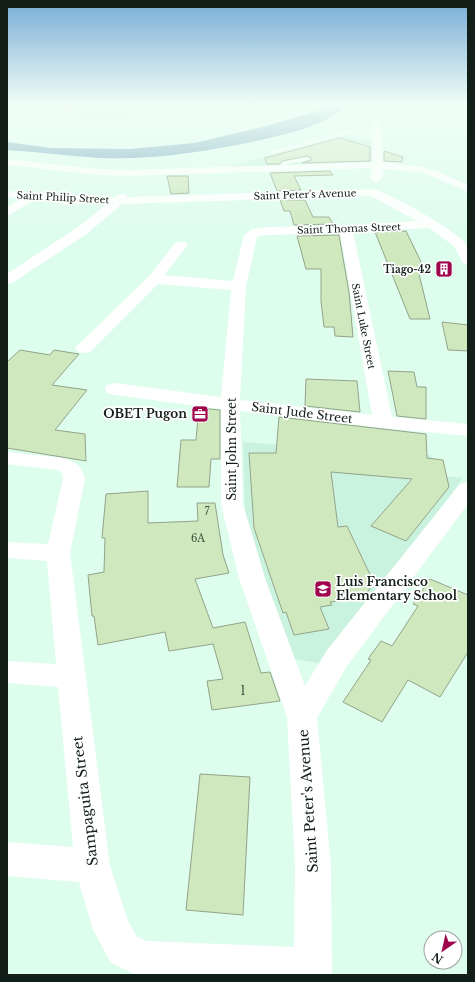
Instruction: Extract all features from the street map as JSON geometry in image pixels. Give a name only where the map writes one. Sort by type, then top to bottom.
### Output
[{"type":"street","points":[[374,192],[378,165],[378,151]]},
{"type":"street","points":[[7,162],[98,172],[129,173],[378,165],[433,173],[468,189]]},
{"type":"street","points":[[7,280],[83,230],[119,200],[130,185],[129,173]]},
{"type":"street","name":"Saint Peter's Avenue","points":[[119,200],[374,192],[432,224],[459,244],[468,260]]},
{"type":"street","name":"Saint Philip Street","points":[[7,194],[33,197],[119,200]]},
{"type":"street","points":[[7,212],[33,197]]},
{"type":"street","name":"Saint Thomas Street","points":[[267,231],[346,229],[432,224]]},
{"type":"street","name":"Saint Luke Street","points":[[346,229],[383,422]]},
{"type":"street","name":"Saint John Street","points":[[267,231],[251,235],[239,286],[230,405],[232,504],[252,578],[302,717]]},
{"type":"street","points":[[84,348],[154,278],[181,244]]},
{"type":"street","points":[[154,278],[239,286]]},
{"type":"street","name":"Saint Jude Street","points":[[114,389],[230,405],[468,430]]},
{"type":"street","name":"Sampaguita Street","points":[[7,458],[62,464],[72,470],[74,479],[58,553],[92,866],[112,930],[124,950],[147,960],[313,971]]},
{"type":"street","name":"Saint Peter's Avenue","points":[[313,971],[313,866],[302,717],[337,658],[468,490]]},
{"type":"street","points":[[7,550],[58,553]]},
{"type":"street","points":[[7,672],[71,676]]},
{"type":"street","points":[[7,859],[92,866]]},
{"type":"lane","points":[[272,152],[277,151]]},
{"type":"lane","points":[[284,167],[284,163],[307,159]]},
{"type":"shaded area","points":[[286,151],[375,151],[376,164],[226,167]]},
{"type":"shaded area","name":"Luis Francisco Elementary School","points":[[243,442],[431,455],[433,475],[463,478],[325,664],[287,658],[245,521]]},
{"type":"water","points":[[17,151],[205,151],[142,158],[88,157]]},
{"type":"building","points":[[292,151],[370,151],[370,161],[302,163],[311,160],[311,158],[307,156],[282,161],[280,164],[267,164],[265,158]]},
{"type":"building","points":[[384,151],[403,157],[402,162],[384,161]]},
{"type":"building","points":[[330,171],[333,175],[294,176],[301,190],[277,191],[270,173]]},
{"type":"building","points":[[167,176],[188,176],[189,193],[171,194]]},
{"type":"building","points":[[280,200],[305,200],[313,217],[329,217],[333,224],[294,225],[290,211],[284,211]]},
{"type":"building","points":[[406,231],[427,274],[419,274],[430,319],[410,319],[375,232]]},
{"type":"building","points":[[339,235],[349,292],[353,337],[335,336],[334,327],[324,327],[321,301],[321,269],[306,269],[297,236]]},
{"type":"building","points":[[442,322],[468,325],[468,351],[448,350]]},
{"type":"building","points":[[20,350],[50,355],[54,350],[79,354],[52,385],[87,390],[55,430],[85,434],[86,461],[7,448],[7,362]]},
{"type":"building","points":[[388,371],[414,372],[417,387],[426,387],[426,419],[397,416]]},
{"type":"building","points":[[306,379],[357,381],[360,412],[305,406]]},
{"type":"building","points":[[199,408],[220,410],[220,459],[211,459],[209,487],[177,487],[181,440],[196,440]]},
{"type":"building","name":"Luis Francisco Elementary School","points":[[279,417],[426,434],[427,458],[443,460],[449,487],[406,541],[371,526],[412,479],[331,472],[338,527],[347,526],[374,583],[363,598],[330,602],[332,605],[320,607],[329,629],[294,635],[286,612],[283,613],[254,528],[249,453],[276,453]]},
{"type":"building","points":[[148,491],[148,523],[198,521],[197,503],[215,503],[223,555],[229,573],[195,579],[213,628],[245,622],[261,673],[270,672],[280,701],[212,710],[207,681],[223,679],[213,644],[169,651],[165,632],[98,645],[94,616],[92,616],[88,575],[104,572],[105,538],[102,538],[106,494]]},
{"type":"building","points":[[430,579],[468,595],[468,652],[440,697],[408,680],[382,722],[343,702],[371,660],[368,659],[381,641],[392,646],[418,606],[413,604]]},
{"type":"building","points":[[200,774],[250,777],[243,915],[186,910]]},
{"type":"place","name":"Tiago-42","points":[[444,269]]},
{"type":"place","name":"OBET Pugon","points":[[200,414]]},
{"type":"place","name":"Luis Francisco Elementary School","points":[[323,589]]}]
